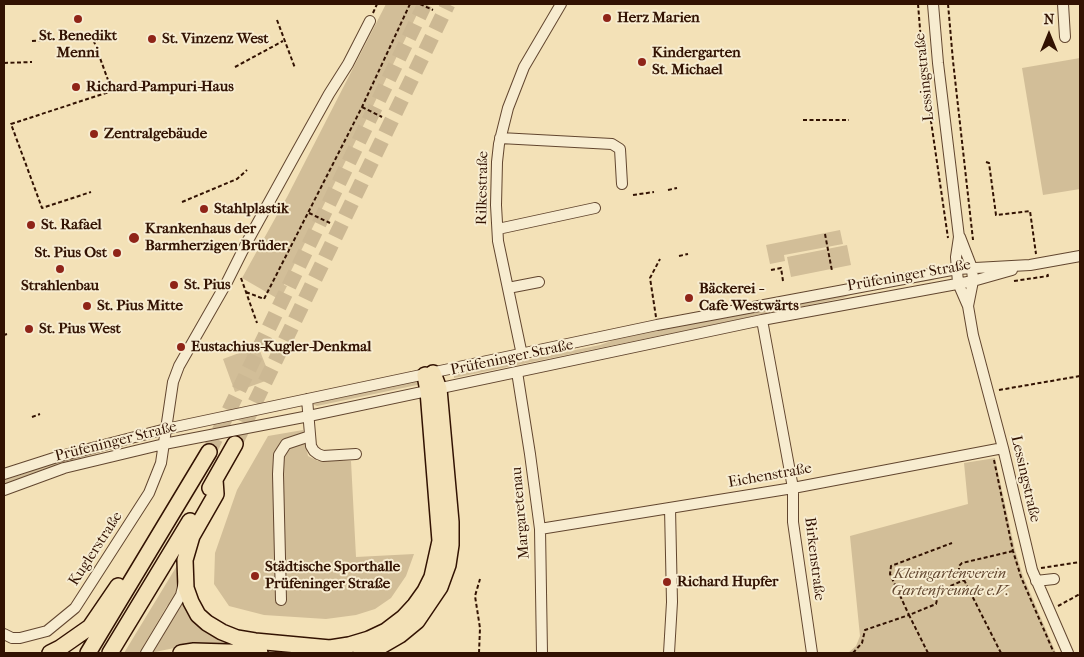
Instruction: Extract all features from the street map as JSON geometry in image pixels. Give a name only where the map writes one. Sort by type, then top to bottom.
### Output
[{"type":"highway","points":[[361,653],[382,646],[400,635],[416,621],[440,587],[448,565],[451,545],[451,522],[433,390],[429,374]]},
{"type":"highway","points":[[215,480],[216,494],[192,536],[184,560],[185,578],[191,602],[198,615],[222,632],[237,638],[255,641],[330,648],[369,639],[386,631],[403,618],[415,605],[432,577],[440,541],[433,390]]},
{"type":"highway","points":[[110,653],[236,444]]},
{"type":"highway","points":[[88,653],[209,452]]},
{"type":"highway","points":[[50,653],[90,627],[120,582],[137,572]]},
{"type":"highway","points":[[181,653],[194,651],[260,653]]},
{"type":"street","name":"Rilkestraße","points":[[522,355],[501,256],[496,187],[497,162],[500,138],[508,108],[524,67],[562,4]]},
{"type":"street","name":"Lessingstraße","points":[[933,4],[938,63],[960,236],[972,268],[973,280],[968,306]]},
{"type":"street","points":[[1063,4],[1065,37]]},
{"type":"street","name":"Kuglerstraße","points":[[4,634],[12,638],[20,638],[47,631],[76,608],[149,494],[160,463],[173,382],[179,366],[294,155],[348,64],[370,21]]},
{"type":"street","points":[[500,138],[612,144],[620,149],[622,184]]},
{"type":"street","points":[[498,229],[595,208]]},
{"type":"street","name":"Lessingstraße","points":[[960,236],[956,258],[958,283],[968,306],[973,335],[1003,448],[1032,570],[1068,653]]},
{"type":"street","name":"Prüfeninger Straße","points":[[4,490],[64,468],[164,444],[309,416],[762,320],[973,280],[1034,264],[1080,256]]},
{"type":"street","name":"Prüfeninger Straße","points":[[4,474],[57,457],[166,429],[657,325],[957,270],[1034,264]]},
{"type":"street","points":[[508,288],[539,282]]},
{"type":"street","name":"Birkenstraße","points":[[762,320],[793,488],[793,522],[812,653]]},
{"type":"street","name":"Margaretenau","points":[[517,372],[540,529],[542,653]]},
{"type":"street","points":[[307,399],[311,446],[318,454],[323,456],[356,454]]},
{"type":"street","points":[[281,600],[278,474],[280,455],[286,444],[310,436]]},
{"type":"street","name":"Eichenstraße","points":[[540,529],[793,488],[1003,448]]},
{"type":"street","points":[[669,653],[672,602],[670,508]]},
{"type":"street","points":[[146,653],[181,595],[185,578]]},
{"type":"street","points":[[1036,581],[1054,578]]},
{"type":"path","points":[[246,292],[264,299],[362,107],[410,4]]},
{"type":"path","points":[[420,4],[433,10]]},
{"type":"path","points":[[918,4],[923,66],[948,239]]},
{"type":"path","points":[[948,4],[975,255],[968,256]]},
{"type":"path","points":[[277,20],[294,68]]},
{"type":"path","points":[[32,41],[92,36],[112,91],[12,124],[42,208],[91,192]]},
{"type":"path","points":[[235,67],[283,41]]},
{"type":"path","points":[[4,63],[32,62]]},
{"type":"path","points":[[362,107],[382,117]]},
{"type":"path","points":[[803,120],[849,120]]},
{"type":"path","points":[[986,162],[989,162],[996,215],[1030,211],[1034,264]]},
{"type":"path","points":[[182,202],[237,179],[247,170]]},
{"type":"path","points":[[668,190],[677,188]]},
{"type":"path","points":[[633,195],[654,192]]},
{"type":"path","points":[[309,213],[330,224]]},
{"type":"path","points":[[825,234],[832,271]]},
{"type":"path","points":[[679,256],[688,254]]},
{"type":"path","points":[[657,325],[650,278],[660,259]]},
{"type":"path","points":[[235,265],[258,323]]},
{"type":"path","points":[[771,270],[781,268],[783,281]]},
{"type":"path","points":[[1011,281],[1048,276]]},
{"type":"path","points":[[988,392],[1080,376]]},
{"type":"path","points":[[32,417],[40,414]]},
{"type":"path","points":[[928,653],[890,574],[891,566],[952,543]]},
{"type":"path","points":[[1001,653],[959,570],[959,566],[962,563],[1013,551]]},
{"type":"path","points":[[1032,570],[1080,562]]},
{"type":"path","points":[[479,653],[480,628],[475,596],[480,579]]},
{"type":"path","points":[[852,653],[862,643],[866,630],[936,604],[939,591],[964,580]]},
{"type":"path","points":[[1049,611],[1080,594]]},
{"type":"path","points":[[856,649],[858,653]]},
{"type":"green space","points":[[386,4],[422,4],[284,285],[287,286],[280,300],[242,278],[287,197]]},
{"type":"green space","points":[[1080,58],[1080,189],[1043,195],[1022,68]]},
{"type":"green space","points":[[840,230],[843,244],[784,255],[785,261],[770,264],[766,245]]},
{"type":"green space","points":[[847,245],[851,265],[791,277],[787,257]]},
{"type":"green space","points":[[934,278],[934,280],[858,292],[843,298],[454,378],[454,375],[781,305]]},
{"type":"green space","points":[[258,346],[271,379],[235,392],[223,359]]},
{"type":"green space","points":[[416,381],[422,382],[422,384],[317,406],[312,404]]},
{"type":"green space","points":[[303,430],[308,456],[318,461],[351,461],[356,557],[414,554],[406,576],[391,598],[375,609],[356,615],[326,619],[264,615],[229,606],[214,584],[215,553],[237,490],[268,436]]},
{"type":"green space","points":[[136,441],[55,466],[4,485],[5,480],[55,463]]},
{"type":"green space","name":"Kleingartenverein Gartenfreunde e.V.","points":[[995,458],[1015,550],[1023,576],[1056,653],[848,653],[856,646],[860,636],[850,536],[968,504],[964,463]]},
{"type":"green space","points":[[178,564],[181,586],[173,603],[167,606],[141,653],[124,653]]},
{"type":"green space","points":[[184,598],[251,647],[189,645],[150,653]]},
{"type":"tunnel","points":[[209,452],[425,4]]},
{"type":"tunnel","points":[[235,444],[448,4]]},
{"type":"place","name":"Herz Marien","points":[[607,18]]},
{"type":"place","name":"St. Benedikt Menni","points":[[78,19]]},
{"type":"place","name":"St. Vinzenz West","points":[[152,39]]},
{"type":"place","name":"Kindergarten St. Michael","points":[[642,62]]},
{"type":"place","name":"Richard-Pampuri-Haus","points":[[76,87]]},
{"type":"place","name":"Zentralgebäude","points":[[94,134]]},
{"type":"place","name":"Stahlplastik","points":[[204,209]]},
{"type":"place","name":"St. Rafael","points":[[31,225]]},
{"type":"place","name":"Krankenhaus der Barmherzigen Brüder","points":[[134,238]]},
{"type":"place","name":"St. Pius Ost","points":[[117,253]]},
{"type":"place","name":"Strahlenbau","points":[[60,269]]},
{"type":"place","name":"St. Pius","points":[[174,285]]},
{"type":"place","name":"Bäckerei - Cafe Westwärts","points":[[689,298]]},
{"type":"place","name":"St. Pius Mitte","points":[[87,306]]},
{"type":"place","name":"St. Pius West","points":[[29,329]]},
{"type":"place","name":"Eustachius-Kugler-Denkmal","points":[[181,347]]},
{"type":"place","name":"Städtische Sporthalle Prüfeninger Straße","points":[[255,576]]},
{"type":"place","name":"Richard Hupfer","points":[[667,582]]}]
